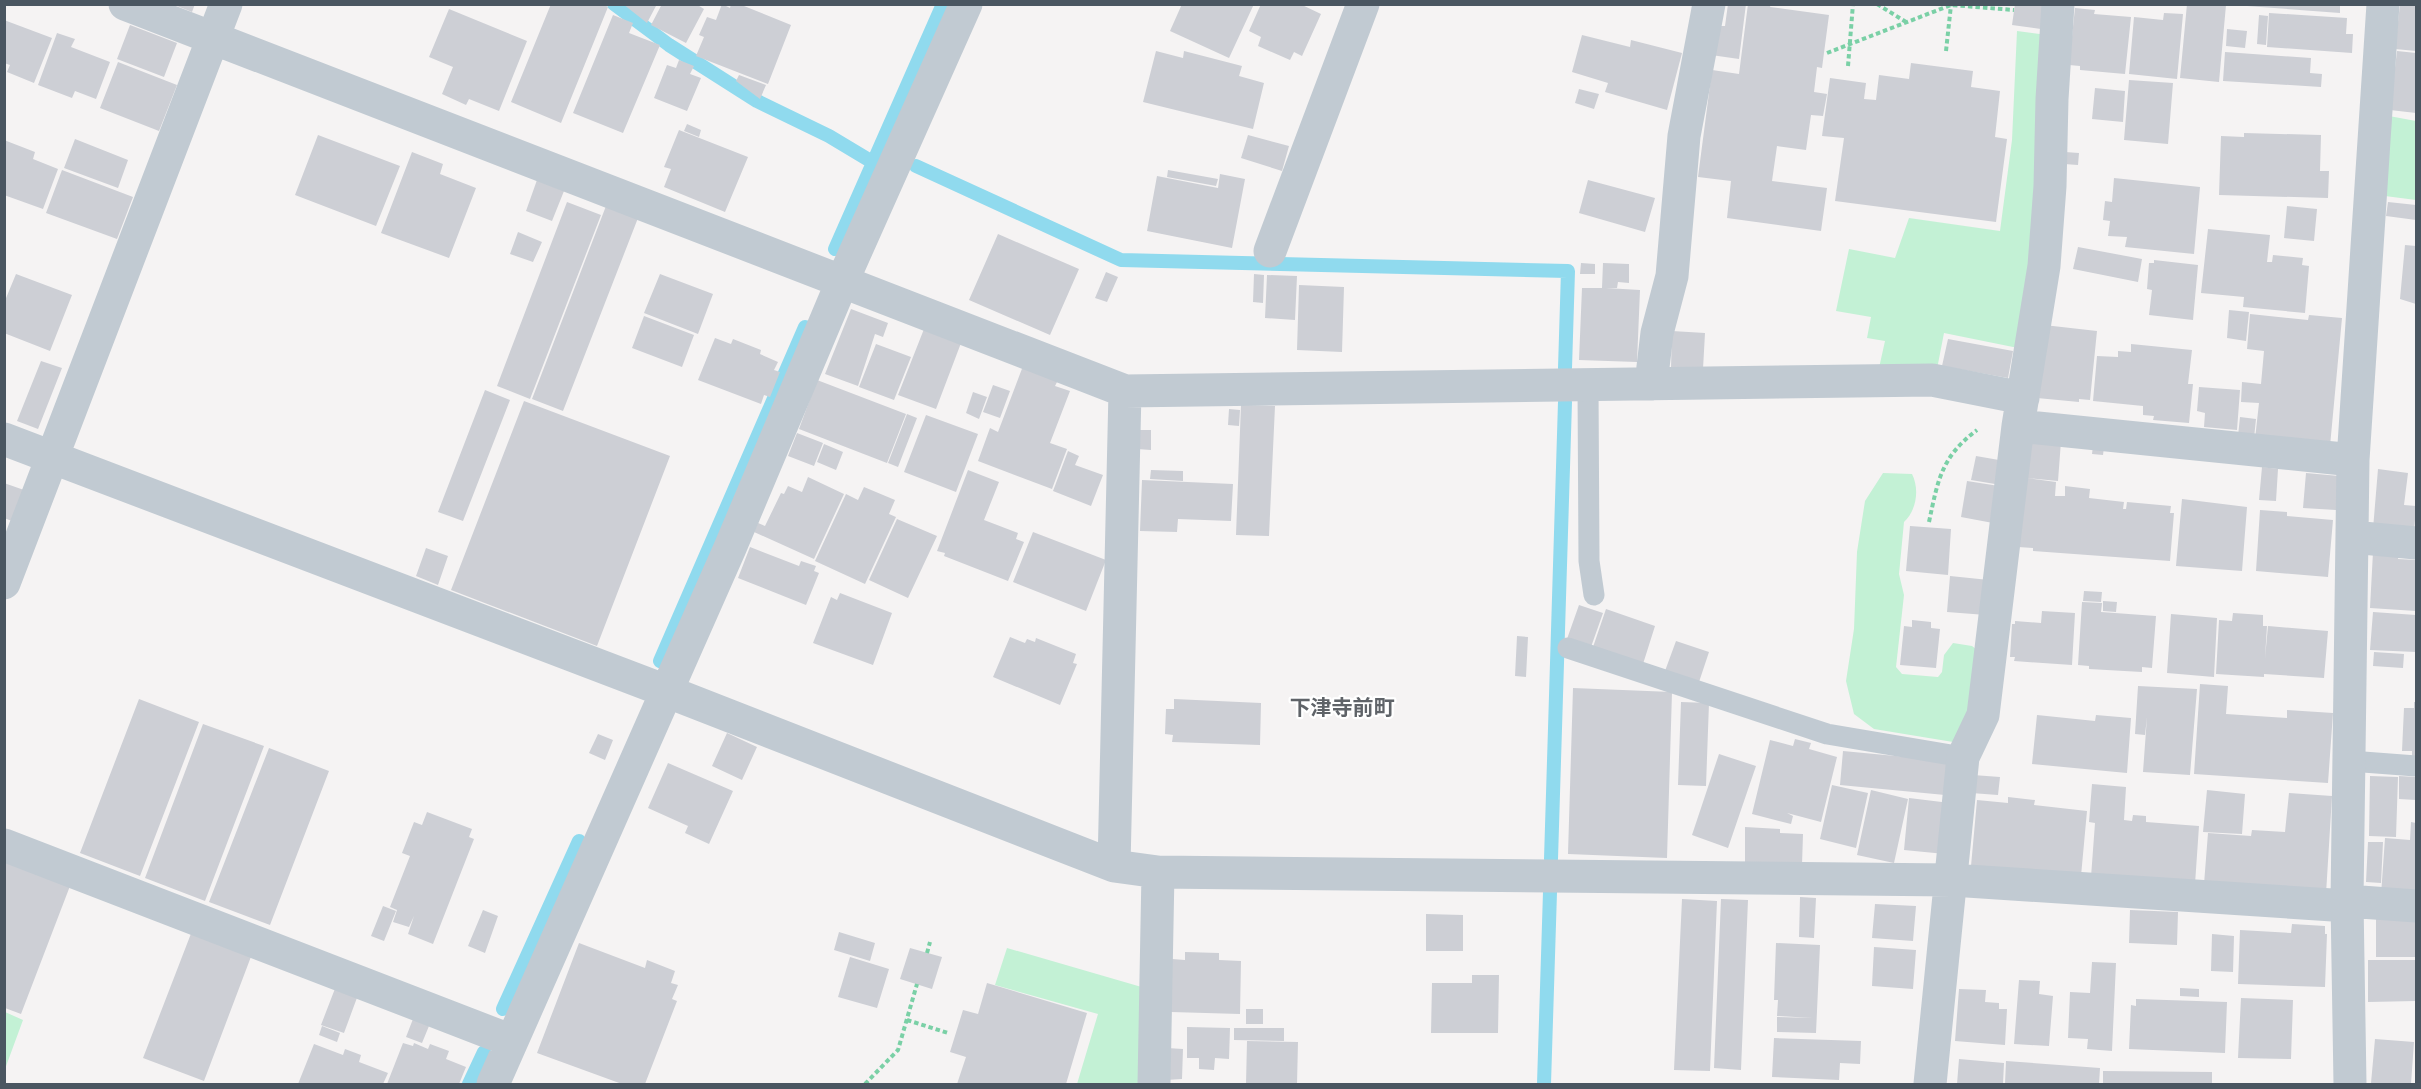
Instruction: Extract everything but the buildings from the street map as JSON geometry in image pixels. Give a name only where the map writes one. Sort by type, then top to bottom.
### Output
[{"type":"street","points":[[125,4],[1125,390],[1932,380],[2020,415],[2353,460]]},
{"type":"street","points":[[4,583],[226,4]]},
{"type":"street","points":[[493,1084],[730,548],[842,282],[966,4]]},
{"type":"street","points":[[1270,251],[1363,4]]},
{"type":"street","points":[[1651,384],[1657,333],[1672,276],[1684,136],[1709,4]]},
{"type":"street","points":[[1930,1084],[1963,757],[1983,715],[2020,415],[2044,266],[2058,4]]},
{"type":"street","points":[[2350,1084],[2348,904],[2353,460],[2383,4]]},
{"type":"street","points":[[1114,866],[1125,390]]},
{"type":"street","points":[[4,439],[666,691],[1114,866],[1158,872],[1952,880],[2348,904],[2416,906]]},
{"type":"street","points":[[2352,537],[2416,543]]},
{"type":"street","points":[[4,845],[512,1041]]},
{"type":"street","points":[[1154,1084],[1158,872]]},
{"type":"lane","points":[[1588,385],[1589,561],[1594,595]]},
{"type":"lane","points":[[1568,648],[1827,734],[1963,757]]},
{"type":"lane","points":[[2350,761],[2416,766]]},
{"type":"path","points":[[1848,66],[1853,4]]},
{"type":"path","points":[[1877,4],[1906,22]]},
{"type":"path","points":[[1827,53],[1951,5],[2014,9]]},
{"type":"path","points":[[1946,51],[1951,5]]},
{"type":"path","points":[[1929,522],[1937,484],[1951,453],[1986,423],[2020,415]]},
{"type":"path","points":[[927,953],[930,942]]},
{"type":"path","points":[[865,1084],[898,1050],[917,984]]},
{"type":"path","points":[[907,1020],[948,1032]]},
{"type":"green space","points":[[2017,31],[2047,35],[2037,237],[2018,348],[1944,333],[1937,369],[1879,368],[1885,341],[1867,338],[1871,317],[1836,311],[1849,249],[1895,258],[1909,218],[2000,231],[2012,140]]},
{"type":"green space","points":[[2389,116],[2416,121],[2416,200],[2385,196]]},
{"type":"green space","points":[[1883,473],[1912,474],[1916,487],[1914,506],[1904,522],[1899,574],[1904,595],[1896,667],[1902,674],[1938,677],[1942,672],[1944,655],[1953,643],[1972,646],[1981,653],[1975,706],[1953,742],[1874,729],[1854,714],[1846,681],[1854,629],[1857,552],[1865,501]]},
{"type":"green space","points":[[1007,948],[1145,988],[1144,1084],[1077,1084],[1098,1014],[995,985]]},
{"type":"green space","points":[[5,1012],[23,1020],[5,1069]]},
{"type":"waterway","points":[[614,4],[669,45],[757,101],[829,136],[874,163]]},
{"type":"waterway","points":[[835,249],[943,4]]},
{"type":"waterway","points":[[916,166],[1121,260],[1568,271],[1565,368]]},
{"type":"waterway","points":[[660,661],[805,327]]},
{"type":"waterway","points":[[1551,859],[1565,402]]},
{"type":"waterway","points":[[503,1009],[579,841]]},
{"type":"waterway","points":[[1544,1084],[1550,892]]},
{"type":"waterway","points":[[469,1084],[484,1052]]},
{"type":"district","name":"下津寺前町","points":[[1342,708]]}]
